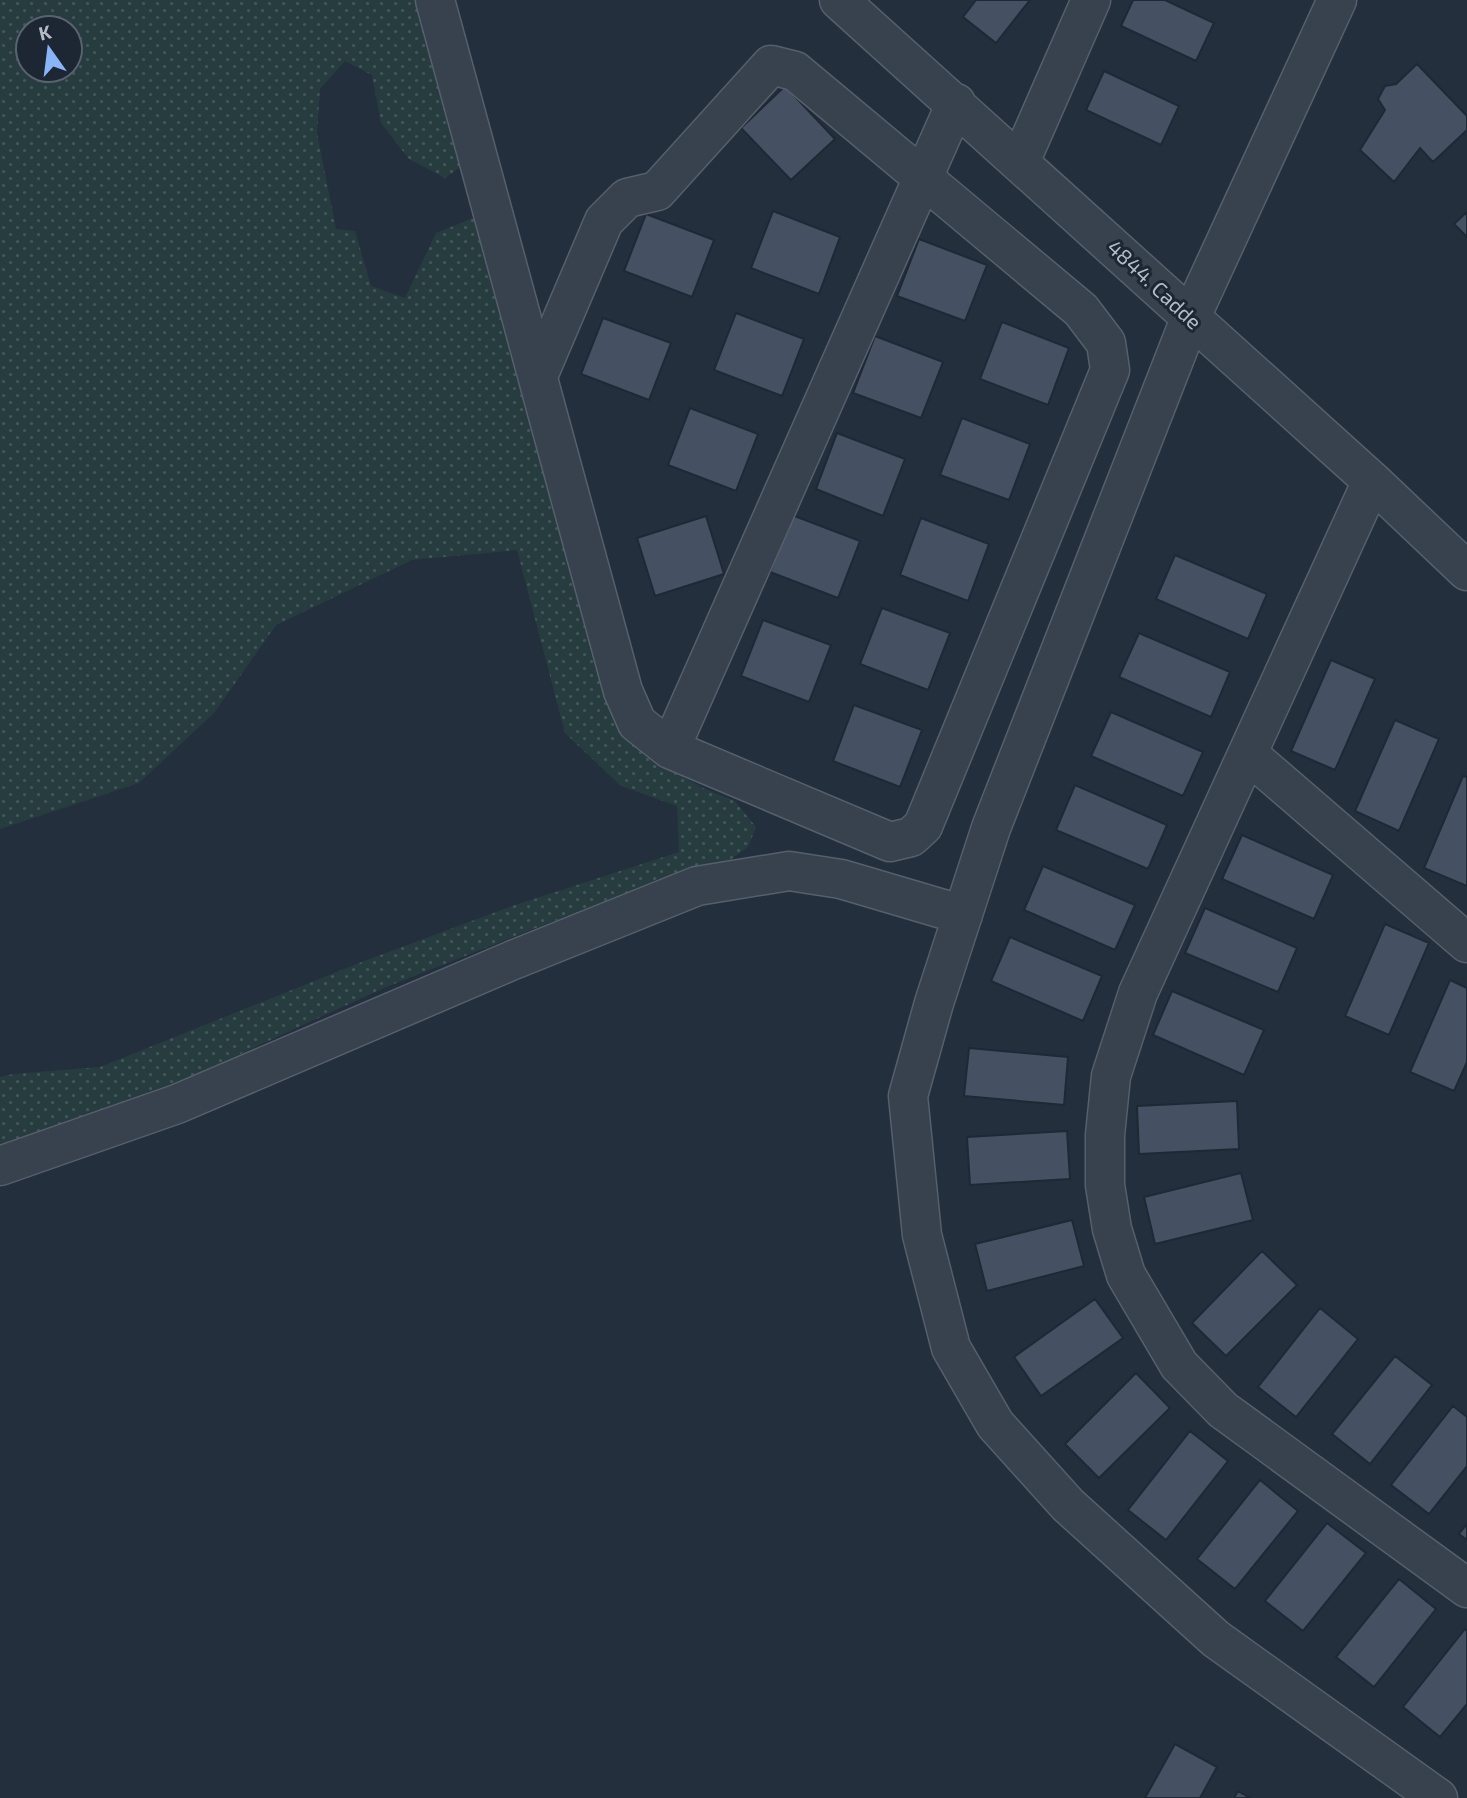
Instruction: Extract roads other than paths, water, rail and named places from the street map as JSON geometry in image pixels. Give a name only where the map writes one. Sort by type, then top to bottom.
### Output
[{"type":"street","points":[[435,0],[623,691],[637,723],[670,750],[890,842],[911,837],[923,826],[1110,370],[1106,344],[1081,310],[795,71],[771,65],[657,191],[627,198],[604,221],[538,376]]},
{"type":"street","name":"4844. Cadde","points":[[839,0],[1372,481],[1467,571]]},
{"type":"street","points":[[1020,162],[1091,0]]},
{"type":"street","points":[[1337,0],[1190,319],[991,828],[934,1003],[908,1096],[922,1235],[951,1348],[995,1423],[1068,1505],[1216,1639],[1438,1798]]},
{"type":"street","points":[[670,750],[956,103]]},
{"type":"street","points":[[1372,481],[1138,993],[1111,1076],[1105,1135],[1105,1185],[1112,1229],[1126,1275],[1179,1365],[1223,1410],[1467,1588]]},
{"type":"street","points":[[1248,754],[1467,943]]},
{"type":"street","points":[[0,1166],[177,1104],[513,960],[697,886],[789,872],[841,879],[962,915]]}]
